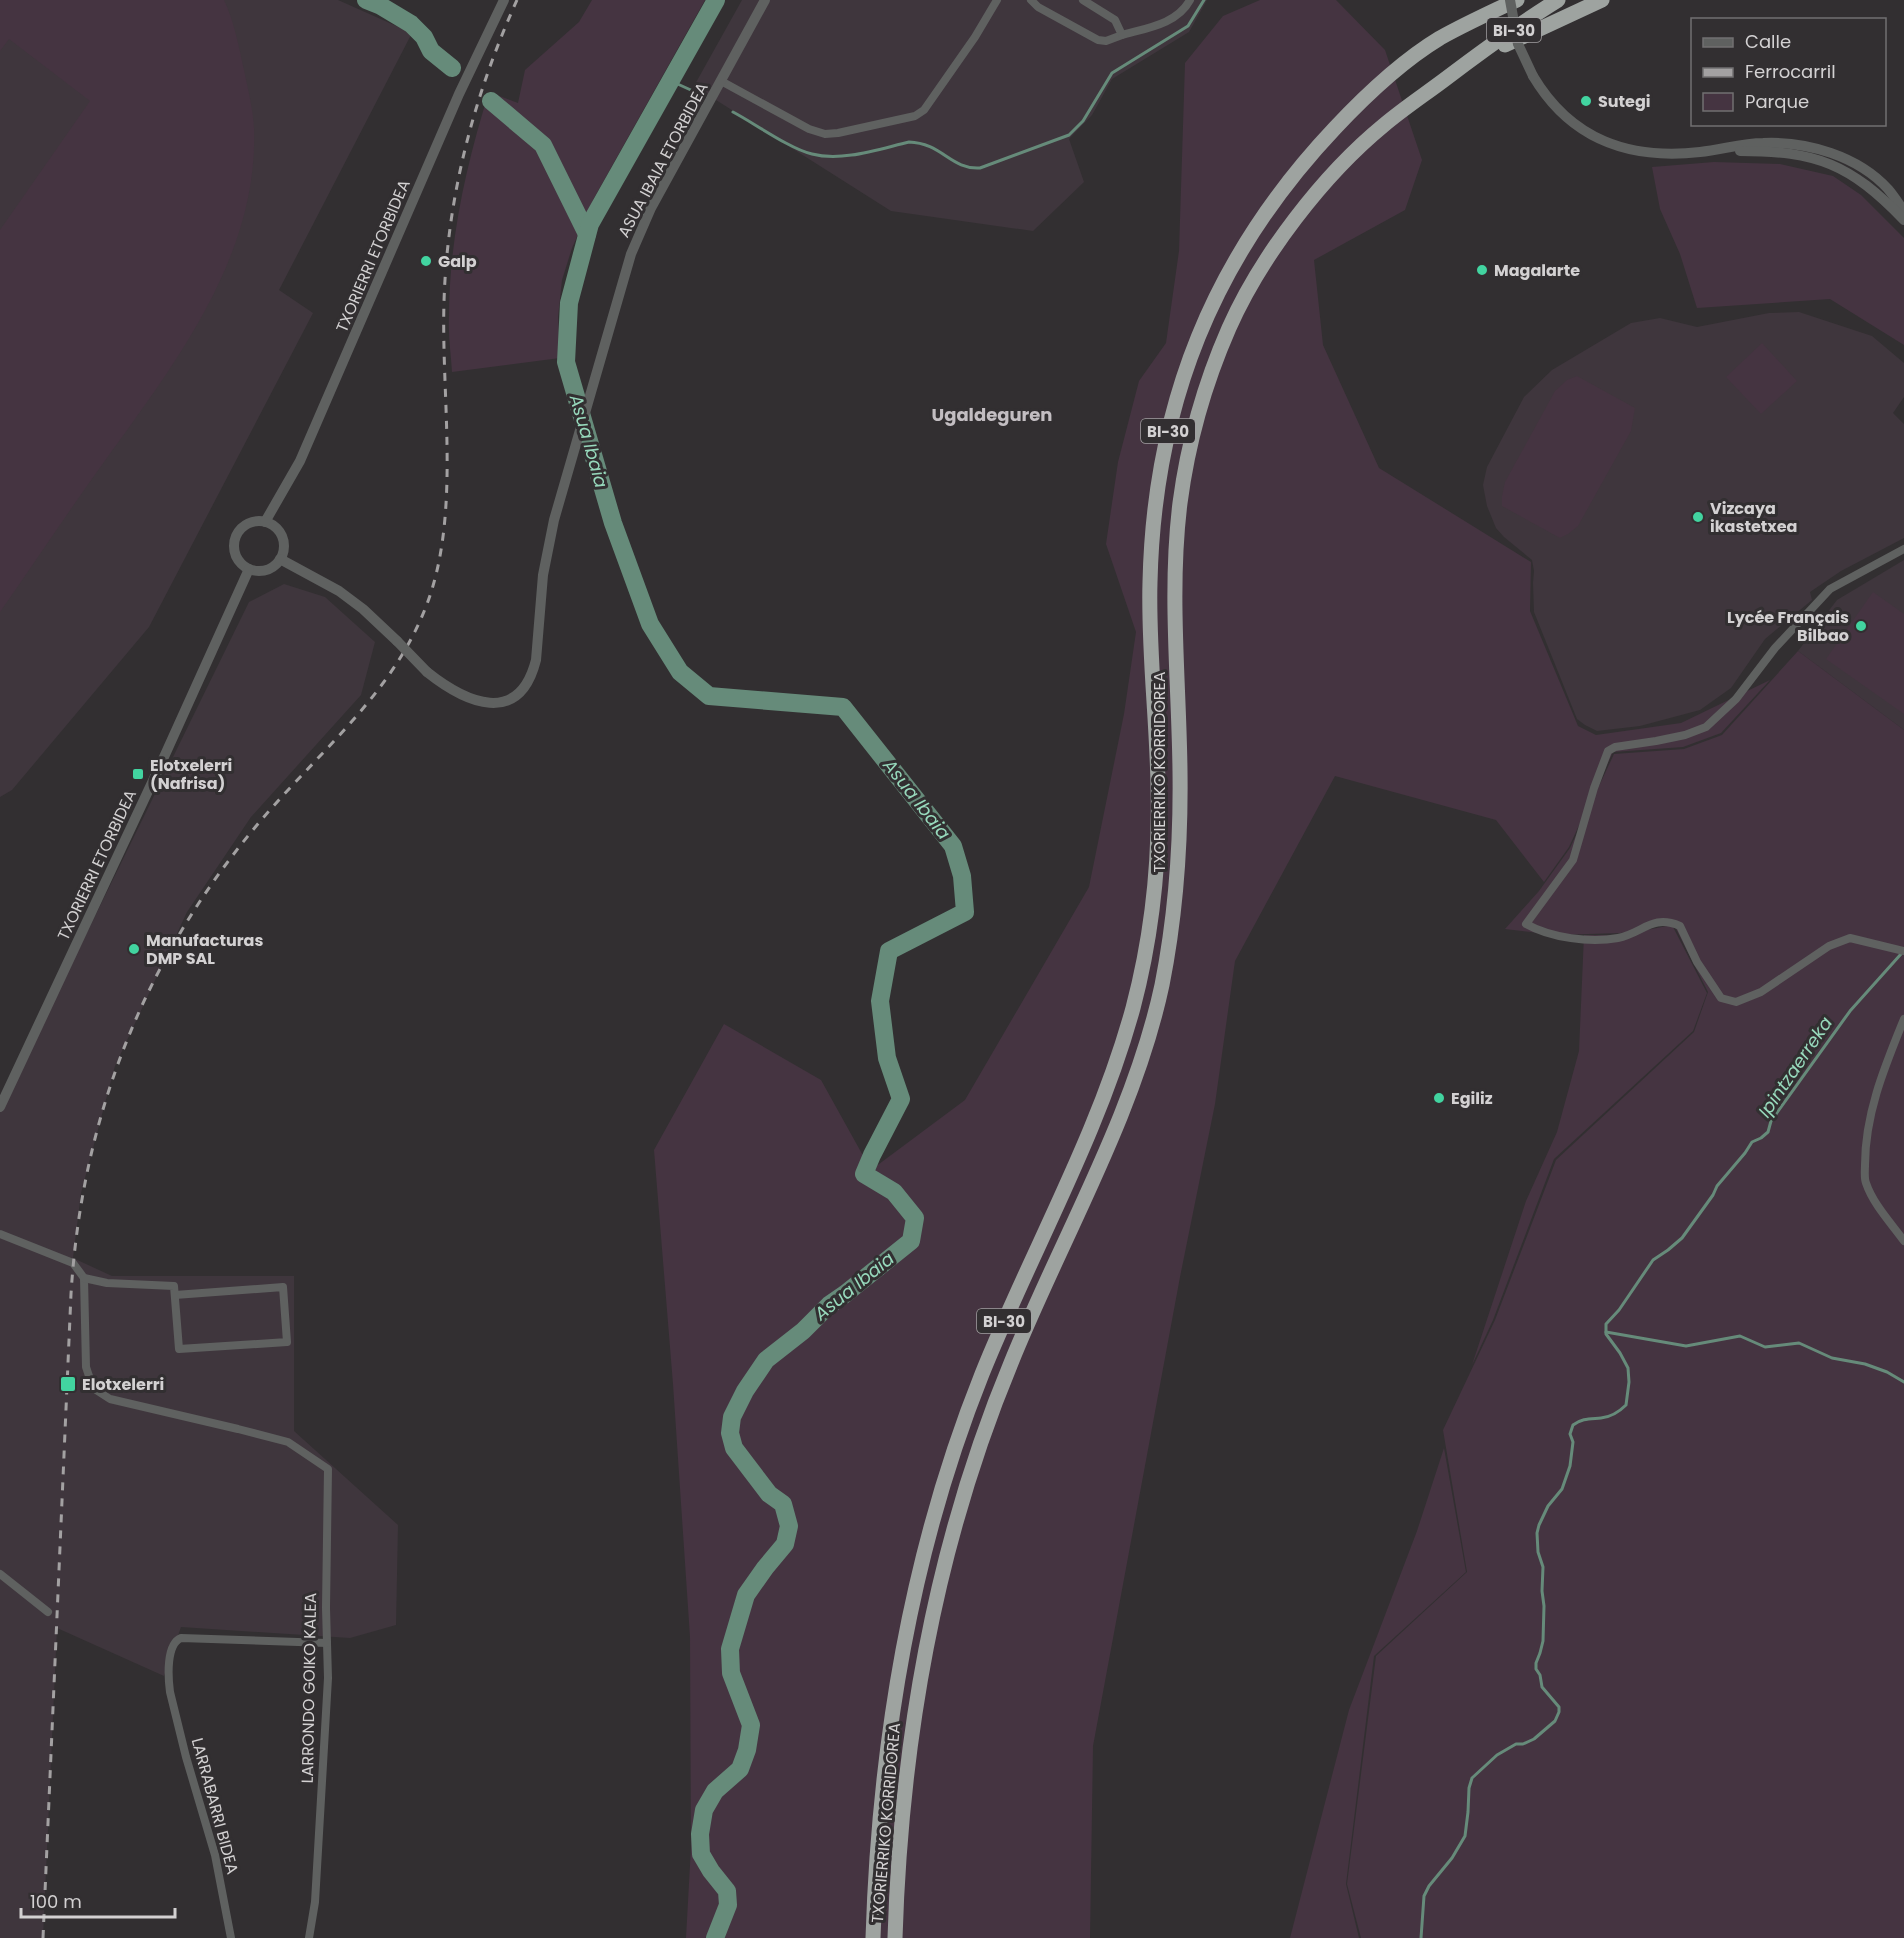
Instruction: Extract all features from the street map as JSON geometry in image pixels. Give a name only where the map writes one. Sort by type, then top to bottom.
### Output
[{"type":"highway","points":[[1437,40],[1491,0]]},
{"type":"highway","points":[[1481,17],[1509,0]]},
{"type":"highway","name":"TXORIERRIKO KORRIDOREA","points":[[873,1938],[879,1822],[889,1730],[908,1621],[927,1542],[947,1473],[981,1377],[1023,1277],[1095,1119],[1113,1073],[1131,1015],[1144,959],[1155,885],[1158,822],[1150,609],[1151,555],[1159,473],[1175,405],[1191,356],[1210,310],[1247,239],[1312,153],[1372,89],[1437,40],[1517,0]]},
{"type":"highway","name":"TXORIERRIKO KORRIDOREA","points":[[895,1938],[901,1823],[910,1743],[923,1659],[946,1557],[971,1470],[1005,1376],[1116,1127],[1142,1056],[1161,987],[1175,906],[1179,858],[1180,771],[1175,599],[1177,547],[1187,460],[1199,408],[1215,362],[1244,299],[1268,257],[1323,186],[1384,125],[1470,60],[1558,0]]},
{"type":"highway","points":[[1470,60],[1602,0]]},
{"type":"street","name":"TXORIERRI ETORBIDEA","points":[[265,522],[300,461],[459,94],[504,0]]},
{"type":"street","name":"ASUA IBAIA ETORBIDEA","points":[[280,559],[339,591],[363,609],[426,672],[454,691],[473,700],[489,703],[513,697],[527,685],[536,660],[543,575],[548,546],[631,254],[641,228],[765,0]]},
{"type":"street","points":[[721,81],[809,129],[825,134],[915,116],[924,110],[975,37],[997,0]]},
{"type":"street","points":[[1031,0],[1038,7],[1098,40],[1106,41],[1168,21],[1177,15],[1190,0]]},
{"type":"street","points":[[1083,0],[1115,20],[1122,35]]},
{"type":"street","points":[[1509,0],[1518,44],[1533,76],[1547,98],[1567,119],[1603,141],[1633,151],[1653,154],[1718,150],[1760,142],[1800,145],[1834,154],[1872,175],[1888,189],[1904,211]]},
{"type":"street","points":[[1718,150],[1775,151],[1823,161],[1863,182],[1881,196],[1904,220]]},
{"type":"street","points":[[257,521],[272,525],[282,536],[284,544],[280,559],[263,571],[249,569],[237,559],[234,550],[236,534],[242,527],[257,521]]},
{"type":"street","points":[[1904,549],[1830,590],[1775,648],[1736,699],[1706,727],[1675,737],[1614,747],[1608,751],[1594,788],[1573,860],[1526,924],[1535,929],[1569,938],[1598,939],[1619,938],[1651,924],[1668,921],[1680,926],[1697,962],[1721,998],[1736,1002],[1761,992],[1829,946],[1850,938],[1904,951]]},
{"type":"street","name":"TXORIERRI ETORBIDEA","points":[[0,1107],[164,757],[249,569]]},
{"type":"street","points":[[1904,1019],[1880,1079],[1868,1125],[1865,1154],[1866,1182],[1881,1210],[1904,1241]]},
{"type":"street","points":[[0,1234],[73,1263],[84,1278],[107,1283],[174,1286],[179,1349],[287,1342],[283,1287],[175,1295]]},
{"type":"street","name":"LARRONDO GOIKO KALEA","points":[[84,1278],[86,1368],[93,1388],[110,1399],[288,1442],[328,1469],[326,1608],[328,1678],[315,1902],[309,1938]]},
{"type":"street","points":[[0,1574],[48,1612]]},
{"type":"street","name":"LARRABARRI BIDEA","points":[[231,1938],[215,1855],[186,1757],[169,1682],[171,1648],[176,1640],[181,1638],[327,1643]]},
{"type":"shaded area","points":[[0,0],[338,0],[412,33],[279,290],[313,313],[149,627],[12,790],[0,797]]},
{"type":"shaded area","points":[[742,0],[1207,0],[1189,32],[1112,79],[1092,115],[1069,139],[1084,182],[1033,231],[891,211],[694,86]]},
{"type":"shaded area","name":"Vizcaya ikastetxea","points":[[1799,312],[1872,336],[1904,363],[1904,397],[1893,413],[1904,424],[1904,538],[1841,571],[1810,592],[1812,600],[1765,639],[1731,688],[1700,710],[1640,726],[1597,731],[1585,725],[1577,719],[1534,612],[1532,560],[1496,528],[1487,506],[1483,485],[1487,467],[1524,397],[1552,370],[1631,323],[1660,318],[1697,327],[1769,313]]},
{"type":"shaded area","name":"Lycée Français Bilbao","points":[[1904,560],[1904,730],[1798,651],[1837,600]]},
{"type":"shaded area","points":[[284,584],[325,597],[375,642],[361,695],[251,817],[187,912],[115,1066],[81,1193],[73,1258],[112,1276],[294,1276],[294,1431],[398,1525],[396,1625],[350,1638],[181,1627],[164,1676],[57,1628],[43,1938],[0,1938],[0,1110],[249,602]]},
{"type":"green space","points":[[0,0],[224,0],[238,43],[254,128],[252,175],[243,221],[227,264],[207,307],[158,387],[0,612],[0,230],[90,101],[9,39],[0,51]]},
{"type":"green space","points":[[592,0],[705,0],[594,198],[572,248],[562,280],[558,317],[560,358],[452,372],[449,324],[452,260],[466,175],[489,92],[518,103],[525,70],[579,22]]},
{"type":"green space","points":[[1260,0],[1336,0],[1385,50],[1422,160],[1405,210],[1314,260],[1323,345],[1379,468],[1531,562],[1530,611],[1578,726],[1596,735],[1681,723],[1770,680],[1721,733],[1683,747],[1613,752],[1569,847],[1544,882],[1496,820],[1335,776],[1235,961],[1215,1104],[1180,1277],[1093,1746],[1090,1938],[686,1938],[691,1847],[690,1637],[654,1150],[724,1024],[821,1080],[871,1170],[965,1100],[1089,887],[1124,714],[1136,632],[1106,544],[1118,462],[1139,381],[1166,343],[1179,251],[1185,63],[1223,16]]},
{"type":"green space","points":[[1714,162],[1780,164],[1833,176],[1861,195],[1904,238],[1904,345],[1830,299],[1697,308],[1680,254],[1660,209],[1652,167]]},
{"type":"green space","points":[[1762,343],[1797,381],[1761,414],[1726,377]]},
{"type":"green space","points":[[1577,376],[1635,408],[1631,431],[1578,526],[1560,538],[1502,506],[1502,496],[1505,482],[1555,391],[1567,380]]},
{"type":"green space","points":[[1873,592],[1904,614],[1904,714],[1826,659]]},
{"type":"green space","points":[[1798,651],[1904,730],[1904,1938],[1361,1938],[1347,1884],[1376,1656],[1467,1572],[1443,1430],[1495,1320],[1556,1160],[1694,1032],[1708,992],[1673,923],[1621,933],[1557,935],[1505,929],[1539,891],[1570,848],[1614,754],[1684,749],[1722,735]]},
{"type":"green space","points":[[1672,925],[1707,993],[1693,1031],[1554,1159],[1493,1320],[1472,1365],[1526,1201],[1557,1132],[1579,1051],[1584,935],[1621,935]]},
{"type":"green space","points":[[1444,1448],[1466,1572],[1374,1656],[1346,1884],[1359,1938],[1290,1938],[1349,1710],[1417,1531]]},
{"type":"waterway","points":[[366,0],[411,24],[424,37],[431,51],[452,68]]},
{"type":"waterway","name":"Asua Ibaia","points":[[715,1938],[728,1905],[727,1891],[701,1854],[700,1834],[704,1810],[715,1791],[740,1769],[747,1750],[751,1725],[731,1673],[730,1649],[746,1595],[785,1544],[789,1526],[783,1504],[769,1494],[734,1448],[730,1433],[732,1417],[745,1391],[766,1360],[803,1331],[829,1305],[911,1241],[915,1218],[894,1192],[864,1174],[901,1099],[887,1058],[880,1001],[889,951],[965,912],[962,876],[953,846],[843,707],[709,696],[680,672],[650,624],[613,523],[566,362],[569,303],[590,224],[716,0]]},
{"type":"waterway","points":[[733,112],[783,141],[812,154],[848,156],[909,142],[930,147],[961,165],[980,168],[1069,135],[1083,121],[1112,73],[1188,26],[1204,0]]},
{"type":"waterway","points":[[671,81],[693,91]]},
{"type":"waterway","points":[[491,101],[543,145],[587,234]]},
{"type":"waterway","name":"Ipintzaerreka","points":[[1421,1938],[1424,1896],[1465,1836],[1472,1778],[1497,1755],[1516,1744],[1523,1744],[1534,1739],[1555,1721],[1559,1712],[1559,1707],[1542,1687],[1540,1675],[1536,1669],[1543,1641],[1544,1606],[1543,1567],[1538,1552],[1537,1533],[1548,1506],[1562,1489],[1570,1466],[1573,1442],[1570,1434],[1573,1425],[1583,1420],[1611,1415],[1626,1405],[1628,1368],[1606,1334],[1606,1324],[1619,1310],[1653,1260],[1682,1238],[1717,1186],[1752,1142],[1768,1132],[1771,1121],[1850,1011],[1901,954]]},
{"type":"waterway","points":[[1606,1332],[1686,1346],[1740,1336],[1765,1347],[1799,1343],[1832,1358],[1865,1364],[1887,1372],[1904,1382]]},
{"type":"railway","points":[[43,1938],[71,1294],[78,1227],[90,1161],[107,1098],[129,1036],[156,976],[189,919],[226,864],[269,811],[358,715],[378,689],[397,663],[427,604],[444,532],[447,494],[444,302],[451,224],[457,185],[476,110],[488,72],[517,0]]},
{"type":"place","name":"Sutegi","points":[[1586,101]]},
{"type":"place","name":"Galp","points":[[426,261]]},
{"type":"place","name":"Magalarte","points":[[1482,270]]},
{"type":"place","name":"Vizcaya ikastetxea","points":[[1698,517]]},
{"type":"place","name":"Lycée Français Bilbao","points":[[1861,626]]},
{"type":"place","name":"Elotxelerri (Nafrisa)","points":[[138,774]]},
{"type":"place","name":"Manufacturas DMP SAL","points":[[134,949]]},
{"type":"place","name":"Egiliz","points":[[1439,1098]]},
{"type":"place","name":"Elotxelerri","points":[[68,1384]]},
{"type":"district","name":"Ugaldeguren","points":[[992,414]]}]
